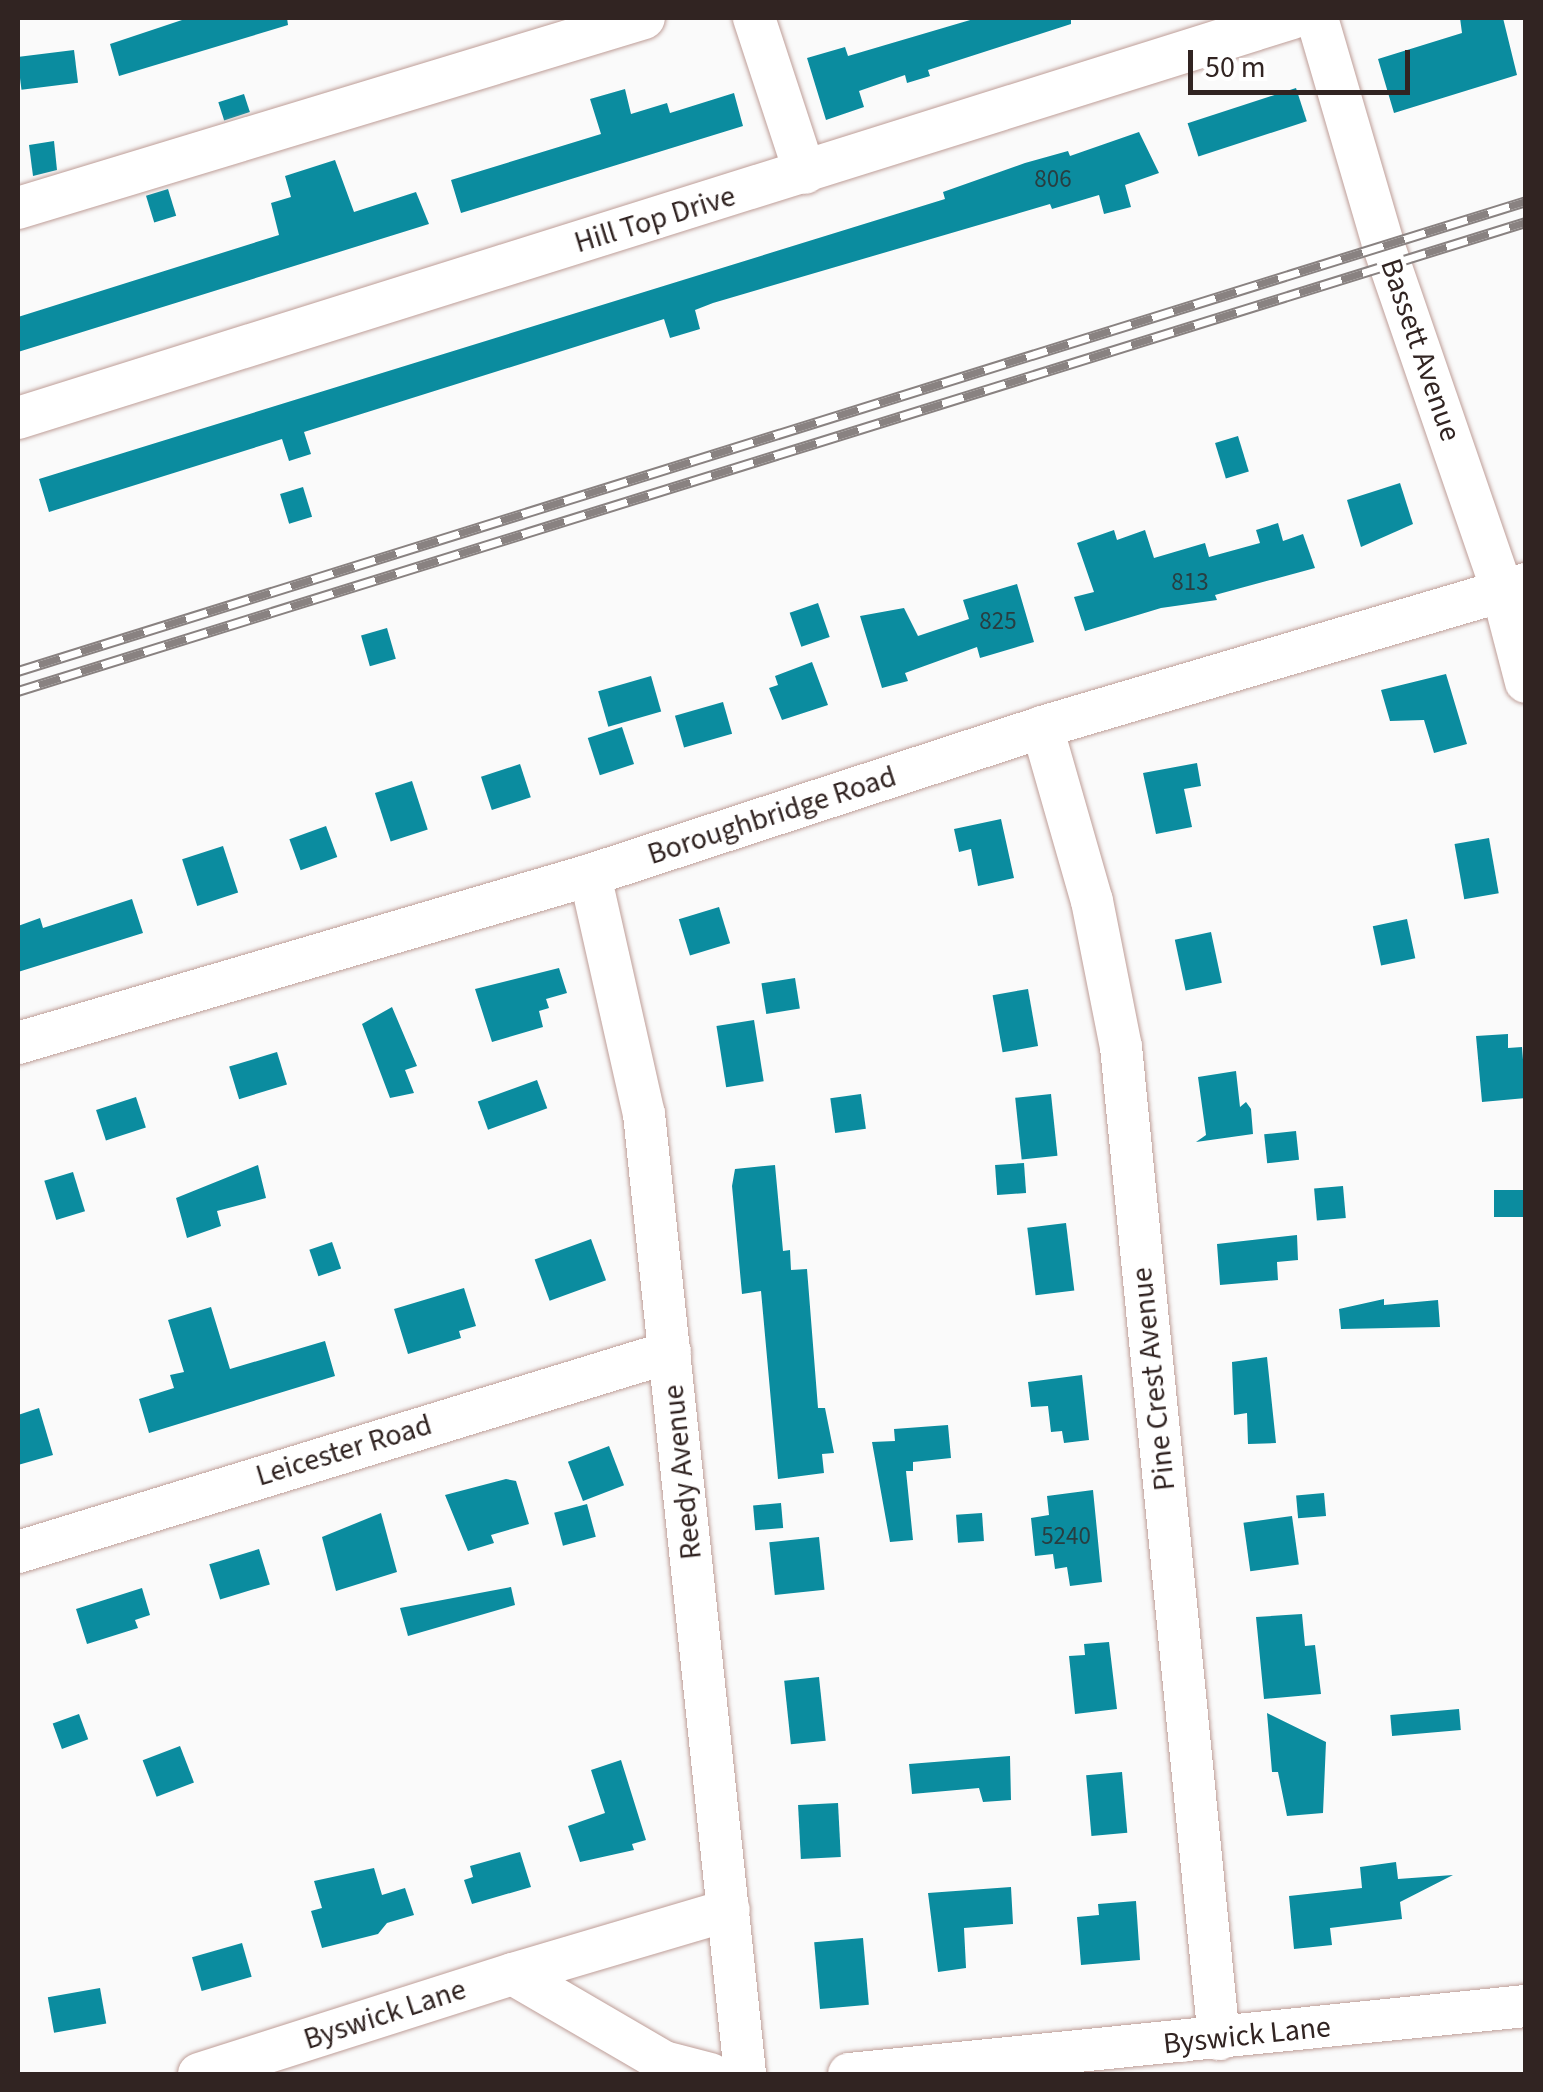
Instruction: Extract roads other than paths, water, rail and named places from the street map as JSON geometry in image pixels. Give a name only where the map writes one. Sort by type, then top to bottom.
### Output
[{"type":"street","points":[[18,208],[644,18]]},
{"type":"street","points":[[754,18],[805,173]]},
{"type":"street","name":"Hill Top Drive","points":[[18,418],[1292,18]]},
{"type":"street","name":"Bassett Avenue","points":[[1316,18],[1383,244],[1514,587],[1526,682]]},
{"type":"street","name":"Boroughbridge Road","points":[[18,1044],[590,876],[1042,727],[1514,587]]},
{"type":"street","name":"Pine Crest Avenue","points":[[1042,727],[1092,902],[1121,1047],[1219,2039]]},
{"type":"street","name":"Reedy Avenue","points":[[590,876],[644,1114],[745,2074]]},
{"type":"street","name":"Leicester Road","points":[[18,1552],[670,1352]]},
{"type":"street","name":"Byswick Lane","points":[[199,2074],[729,1910]]},
{"type":"street","points":[[513,1974],[664,2062],[710,2074]]},
{"type":"street","name":"Byswick Lane","points":[[849,2074],[1526,2006]]},
{"type":"railway","points":[[18,671],[1526,201]]},
{"type":"railway","points":[[18,691],[1526,222]]}]
